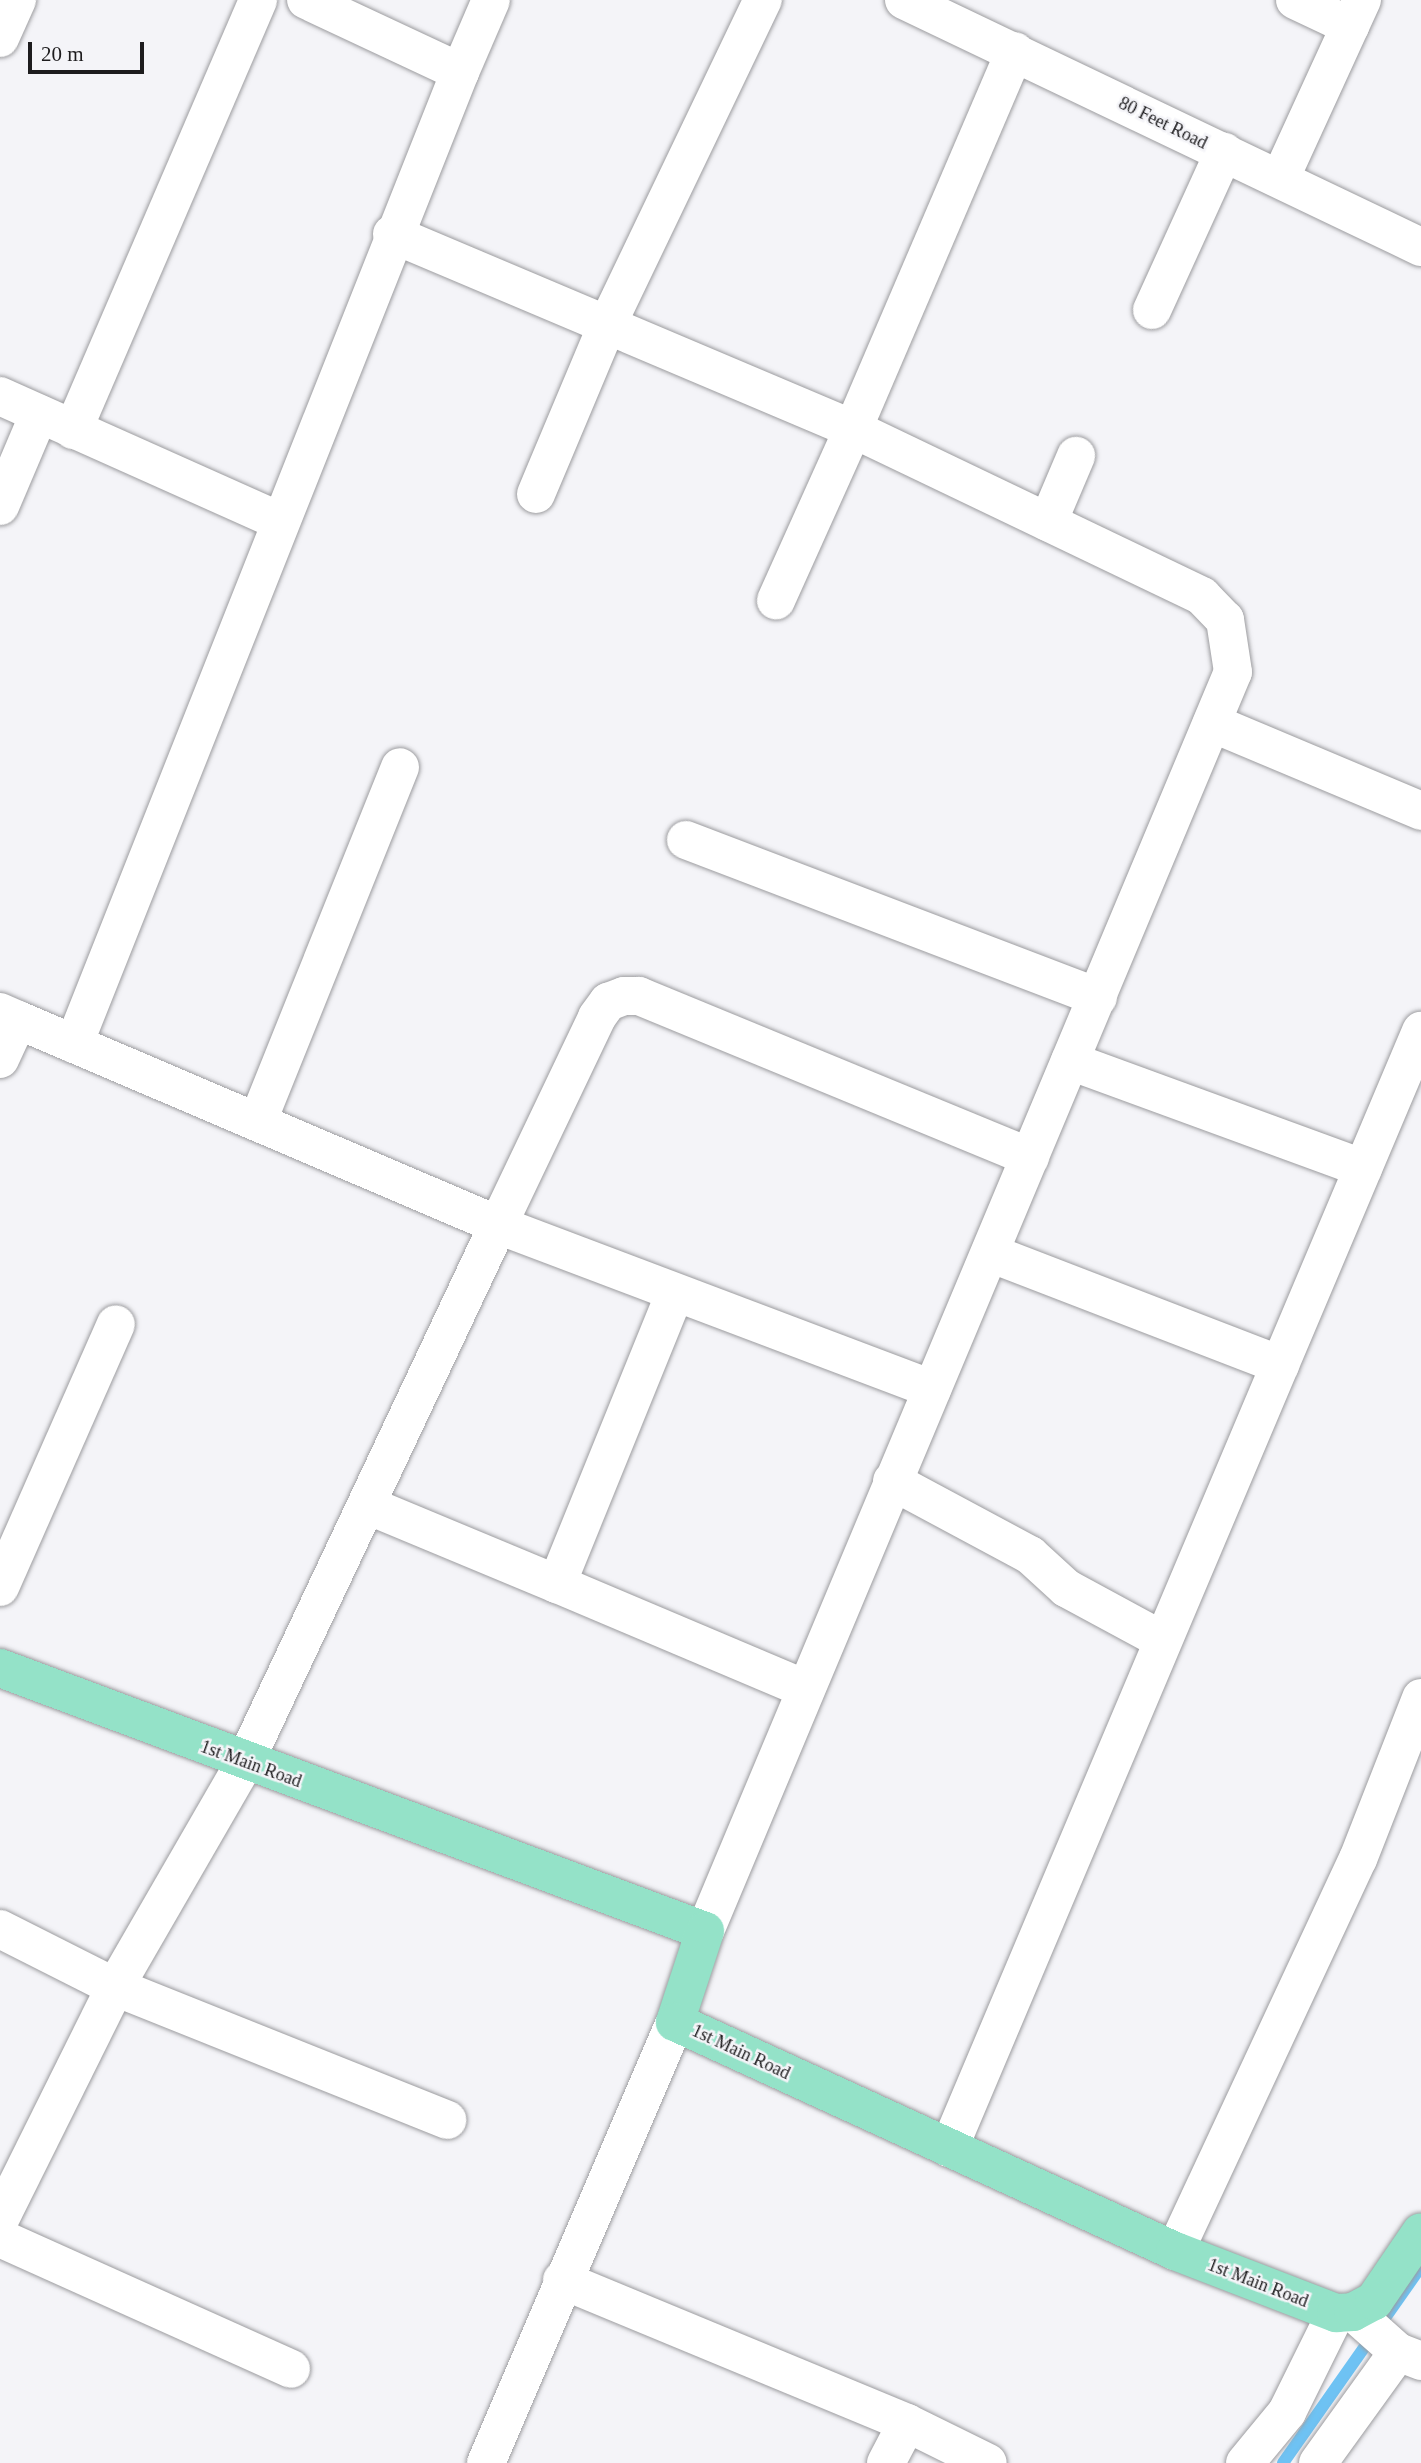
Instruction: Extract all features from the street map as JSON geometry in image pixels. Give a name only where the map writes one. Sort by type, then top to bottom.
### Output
[{"type":"main road","name":"1st Main Road","points":[[0,1668],[245,1762],[705,1931],[675,2022],[1175,2251],[1377,2334]]},
{"type":"main road","points":[[1377,2334],[1374,2301],[1421,2232]]},
{"type":"street","points":[[0,38],[17,0]]},
{"type":"street","points":[[73,430],[258,0]]},
{"type":"street","points":[[306,0],[460,72]]},
{"type":"street","points":[[74,1044],[392,234],[491,0]]},
{"type":"street","points":[[536,494],[607,325],[763,0]]},
{"type":"street","name":"80 Feet Road","points":[[904,0],[1421,247]]},
{"type":"street","points":[[1280,179],[1356,13],[1295,0]]},
{"type":"street","points":[[776,600],[853,429],[1015,51]]},
{"type":"street","points":[[1152,310],[1224,152]]},
{"type":"street","points":[[392,234],[853,429],[1202,596],[1225,620],[1233,673],[705,1931]]},
{"type":"street","points":[[0,396],[280,520]]},
{"type":"street","points":[[0,506],[39,414]]},
{"type":"street","points":[[1048,522],[1076,456]]},
{"type":"street","points":[[1212,723],[1421,811]]},
{"type":"street","points":[[259,1118],[400,767]]},
{"type":"street","points":[[686,839],[1098,997]]},
{"type":"street","points":[[0,2219],[114,1987],[245,1762],[597,1017],[608,1002],[624,996],[639,996],[1030,1157]]},
{"type":"street","points":[[0,1059],[9,1016],[259,1118],[498,1225],[932,1390]]},
{"type":"street","points":[[949,2148],[1421,1031]]},
{"type":"street","points":[[1070,1061],[1363,1168]]},
{"type":"street","points":[[990,1253],[1280,1365]]},
{"type":"street","points":[[557,1584],[675,1293]]},
{"type":"street","points":[[0,1587],[116,1324]]},
{"type":"street","points":[[892,1481],[1030,1555],[1066,1588],[1162,1640]]},
{"type":"street","points":[[367,1505],[806,1689]]},
{"type":"street","points":[[1175,2251],[1358,1859],[1421,1698]]},
{"type":"street","points":[[0,1929],[114,1987],[447,2120]]},
{"type":"street","points":[[486,2463],[562,2280],[675,2022]]},
{"type":"street","points":[[0,2238],[291,2369]]},
{"type":"street","points":[[562,2280],[907,2423],[988,2463]]},
{"type":"street","points":[[1245,2463],[1287,2413],[1377,2334]]},
{"type":"street","points":[[1318,2463],[1377,2334]]},
{"type":"street","points":[[886,2463],[907,2423]]},
{"type":"waterway","points":[[1283,2463],[1421,2267]]}]
